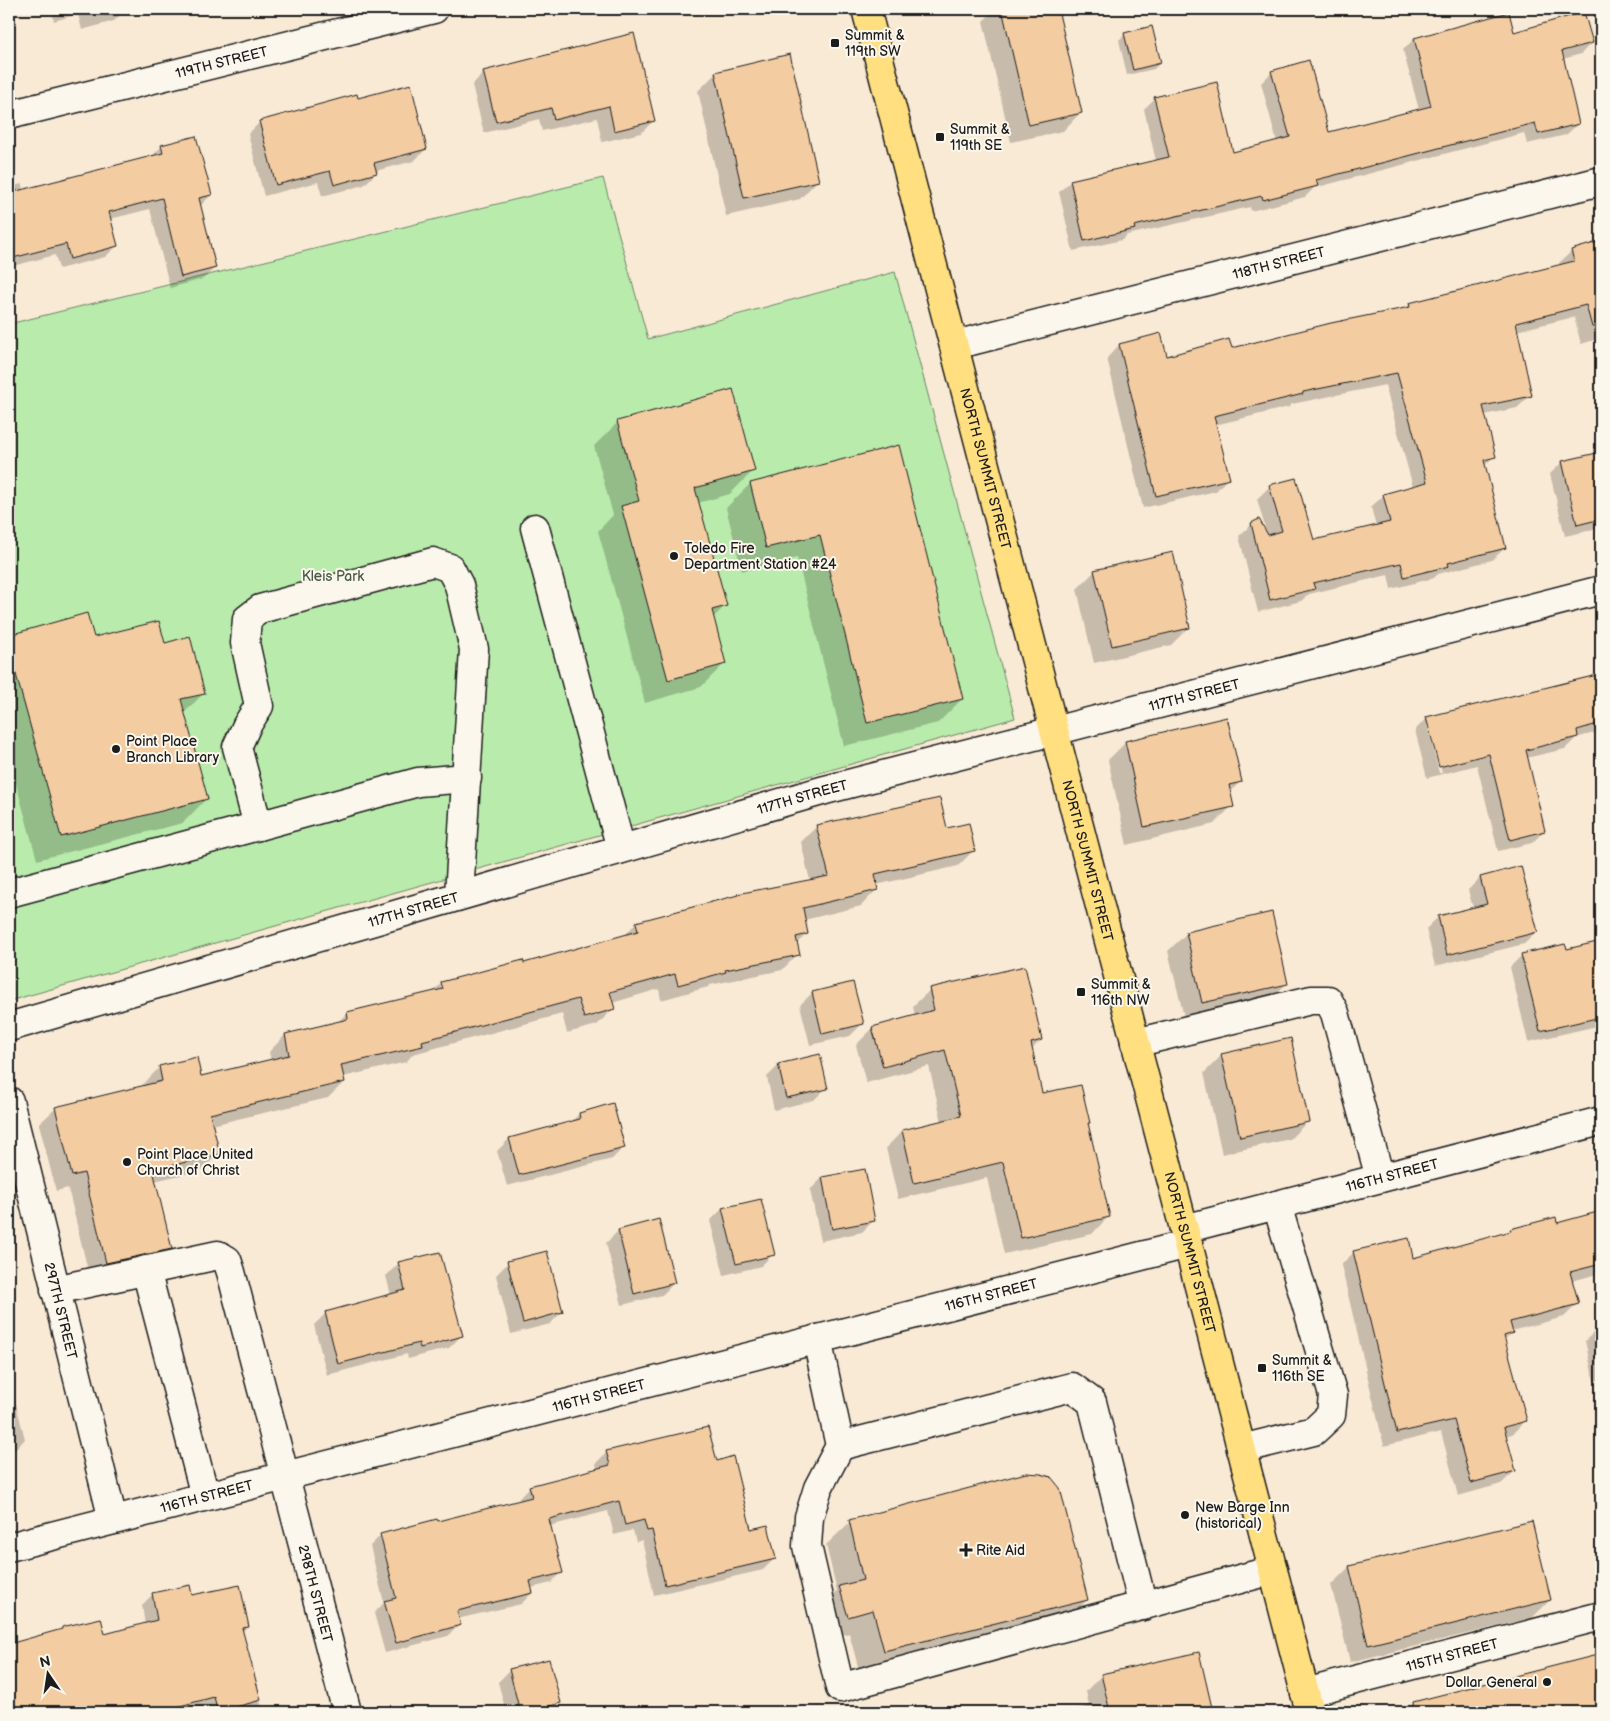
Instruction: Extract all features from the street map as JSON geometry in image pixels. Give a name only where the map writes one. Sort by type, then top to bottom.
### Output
[{"type":"main road","name":"NORTH SUMMIT STREET","points":[[866,9],[1307,1702]]},
{"type":"street","name":"119TH STREET","points":[[9,115],[434,9]]},
{"type":"street","name":"118TH STREET","points":[[955,345],[1601,181]]},
{"type":"street","points":[[535,528],[621,849]]},
{"type":"street","points":[[258,826],[237,747],[247,725],[259,706],[245,643],[247,620],[260,609],[433,562],[450,568],[459,585],[474,649],[459,896]]},
{"type":"street","name":"117TH STREET","points":[[9,1027],[825,790],[1601,590]]},
{"type":"street","points":[[9,894],[418,782],[466,778]]},
{"type":"street","points":[[1135,1043],[1311,1000],[1328,1000],[1335,1013],[1380,1178]]},
{"type":"street","name":"297TH STREET","points":[[9,1101],[113,1520]]},
{"type":"street","name":"116TH STREET","points":[[9,1547],[817,1340],[1186,1236],[1278,1205],[1601,1121]]},
{"type":"street","points":[[1241,1449],[1314,1431],[1331,1415],[1333,1396],[1278,1205]]},
{"type":"street","name":"298TH STREET","points":[[55,1290],[218,1255],[227,1260],[347,1712]]},
{"type":"street","points":[[146,1270],[205,1496]]},
{"type":"street","points":[[817,1340],[840,1446],[818,1488],[809,1517],[807,1546],[840,1688],[1273,1570]]},
{"type":"street","points":[[840,1446],[1072,1387],[1092,1402],[1143,1606]]},
{"type":"street","name":"115TH STREET","points":[[1307,1702],[1601,1616]]},
{"type":"green space","name":"Kleis Park","points":[[603,178],[648,339],[895,272],[1015,718],[9,1001],[9,324]]},
{"type":"building","points":[[1002,9],[1058,9],[1082,113],[1029,125]]},
{"type":"building","points":[[1509,12],[1514,32],[1584,12],[1593,43],[1562,51],[1579,124],[1538,134],[1535,123],[1316,180],[1318,186],[1263,200],[1262,196],[1134,226],[1135,229],[1084,241],[1070,180],[1169,157],[1154,97],[1217,82],[1233,152],[1290,137],[1271,71],[1309,60],[1329,132],[1431,106],[1414,38]]},
{"type":"building","points":[[1152,26],[1161,63],[1133,70],[1124,33]]},
{"type":"building","points":[[634,33],[655,121],[614,131],[609,106],[554,120],[551,108],[496,122],[483,71]]},
{"type":"building","points":[[790,54],[819,181],[744,198],[715,72]]},
{"type":"building","points":[[411,84],[427,149],[374,163],[377,173],[334,185],[330,171],[276,185],[259,121],[357,94],[358,98]]},
{"type":"building","points":[[196,136],[212,195],[199,198],[216,268],[181,277],[162,198],[109,212],[118,246],[70,259],[66,244],[9,259],[9,193],[163,153],[161,145]]},
{"type":"building","points":[[1601,241],[1601,326],[1592,327],[1586,305],[1516,323],[1532,396],[1483,406],[1496,457],[1484,460],[1506,548],[1448,563],[1449,566],[1404,577],[1401,563],[1313,583],[1315,589],[1270,600],[1251,523],[1259,519],[1268,535],[1282,531],[1269,485],[1296,478],[1314,540],[1390,522],[1383,494],[1427,482],[1397,373],[1303,392],[1303,394],[1214,416],[1230,479],[1156,496],[1119,344],[1161,333],[1167,356],[1229,339],[1232,348],[1331,323],[1410,307],[1409,303],[1574,261],[1571,250]]},
{"type":"building","name":"Toledo Fire Department Station #24","points":[[733,389],[755,471],[695,488],[727,606],[712,610],[726,664],[668,680],[621,506],[639,501],[617,421]]},
{"type":"building","points":[[899,445],[963,699],[867,723],[820,535],[766,548],[750,483]]},
{"type":"building","points":[[1601,452],[1601,519],[1577,525],[1562,461]]},
{"type":"building","points":[[1173,552],[1190,628],[1112,646],[1094,570]]},
{"type":"building","name":"Point Place Branch Library","points":[[87,613],[94,637],[159,621],[165,643],[190,636],[205,694],[181,699],[208,799],[61,837],[9,649],[9,635]]},
{"type":"building","points":[[1601,674],[1601,723],[1577,730],[1578,737],[1526,750],[1545,831],[1510,840],[1489,754],[1439,767],[1426,717]]},
{"type":"building","points":[[1227,717],[1242,782],[1229,785],[1234,807],[1144,827],[1125,741]]},
{"type":"building","points":[[940,798],[947,828],[969,823],[975,851],[875,874],[878,890],[803,908],[808,934],[796,937],[800,955],[725,970],[726,972],[678,985],[675,974],[610,992],[615,1009],[584,1018],[578,999],[422,1041],[423,1046],[341,1065],[345,1082],[210,1114],[220,1154],[153,1170],[172,1249],[106,1263],[84,1173],[72,1176],[55,1107],[162,1081],[159,1066],[197,1057],[201,1076],[289,1055],[285,1034],[348,1019],[347,1012],[443,989],[441,982],[523,960],[524,963],[638,931],[636,922],[737,894],[829,876],[816,825]]},
{"type":"building","points":[[1521,866],[1538,932],[1447,955],[1438,916],[1487,904],[1480,877]]},
{"type":"building","points":[[1272,912],[1288,984],[1202,1003],[1186,932]]},
{"type":"building","points":[[1601,941],[1601,1017],[1540,1031],[1521,954],[1565,944],[1567,949]]},
{"type":"building","points":[[1025,966],[1042,1040],[1031,1043],[1042,1093],[1081,1085],[1110,1217],[1021,1238],[1003,1162],[914,1183],[902,1130],[961,1116],[945,1050],[883,1067],[872,1027],[934,1010],[929,988]]},
{"type":"building","points":[[853,982],[864,1024],[822,1034],[812,992]]},
{"type":"building","points":[[1291,1038],[1309,1122],[1240,1137],[1221,1054]]},
{"type":"building","points":[[820,1054],[828,1089],[786,1098],[778,1064]]},
{"type":"building","points":[[613,1103],[625,1148],[519,1175],[509,1138],[580,1119],[579,1113]]},
{"type":"building","points":[[865,1169],[875,1221],[832,1229],[822,1177]]},
{"type":"building","points":[[761,1199],[775,1255],[736,1264],[722,1208]]},
{"type":"building","points":[[1601,1211],[1601,1264],[1570,1272],[1579,1304],[1510,1322],[1513,1333],[1504,1336],[1527,1421],[1504,1427],[1516,1471],[1471,1483],[1454,1420],[1397,1433],[1353,1251],[1409,1238],[1413,1258],[1556,1217],[1557,1223]]},
{"type":"building","points":[[659,1219],[675,1283],[634,1294],[618,1230]]},
{"type":"building","points":[[547,1251],[563,1312],[523,1323],[507,1261]]},
{"type":"building","points":[[440,1252],[463,1336],[420,1348],[419,1343],[338,1364],[325,1312],[405,1290],[398,1262]]},
{"type":"building","points":[[708,1427],[717,1461],[733,1456],[751,1529],[768,1525],[776,1559],[665,1585],[652,1530],[647,1531],[644,1520],[625,1525],[619,1501],[549,1519],[563,1573],[530,1581],[533,1593],[457,1611],[461,1625],[396,1643],[384,1601],[396,1598],[380,1534],[532,1497],[529,1486],[610,1465],[606,1451]]},
{"type":"building","name":"Rite Aid","points":[[1026,1473],[1051,1477],[1060,1488],[1088,1600],[884,1651],[873,1610],[848,1617],[839,1586],[863,1580],[849,1520]]},
{"type":"building","points":[[1532,1521],[1551,1600],[1368,1645],[1349,1566]]},
{"type":"building","points":[[190,1585],[192,1595],[240,1585],[249,1627],[242,1628],[261,1700],[218,1712],[214,1697],[157,1712],[9,1712],[9,1644],[62,1629],[62,1627],[101,1618],[105,1634],[157,1620],[152,1593]]},
{"type":"building","points":[[1199,1652],[1213,1712],[1110,1712],[1101,1674]]},
{"type":"building","name":"Dollar General","points":[[1601,1654],[1601,1712],[1414,1712],[1413,1702]]},
{"type":"building","points":[[549,1659],[561,1703],[527,1712],[520,1712],[509,1669]]},
{"type":"place","name":"Summit & 119th SW","points":[[835,43]]},
{"type":"place","name":"Summit & 119th SE","points":[[940,137]]},
{"type":"place","name":"Toledo Fire Department Station #24","points":[[674,556]]},
{"type":"place","name":"Point Place Branch Library","points":[[116,749]]},
{"type":"place","name":"Summit & 116th NW","points":[[1081,992]]},
{"type":"place","name":"Point Place United Church of Christ","points":[[127,1162]]},
{"type":"place","name":"Summit & 116th SE","points":[[1262,1368]]},
{"type":"place","name":"New Barge Inn (historical)","points":[[1185,1515]]},
{"type":"place","name":"Rite Aid","points":[[966,1550]]},
{"type":"place","name":"Dollar General","points":[[1547,1682]]}]
